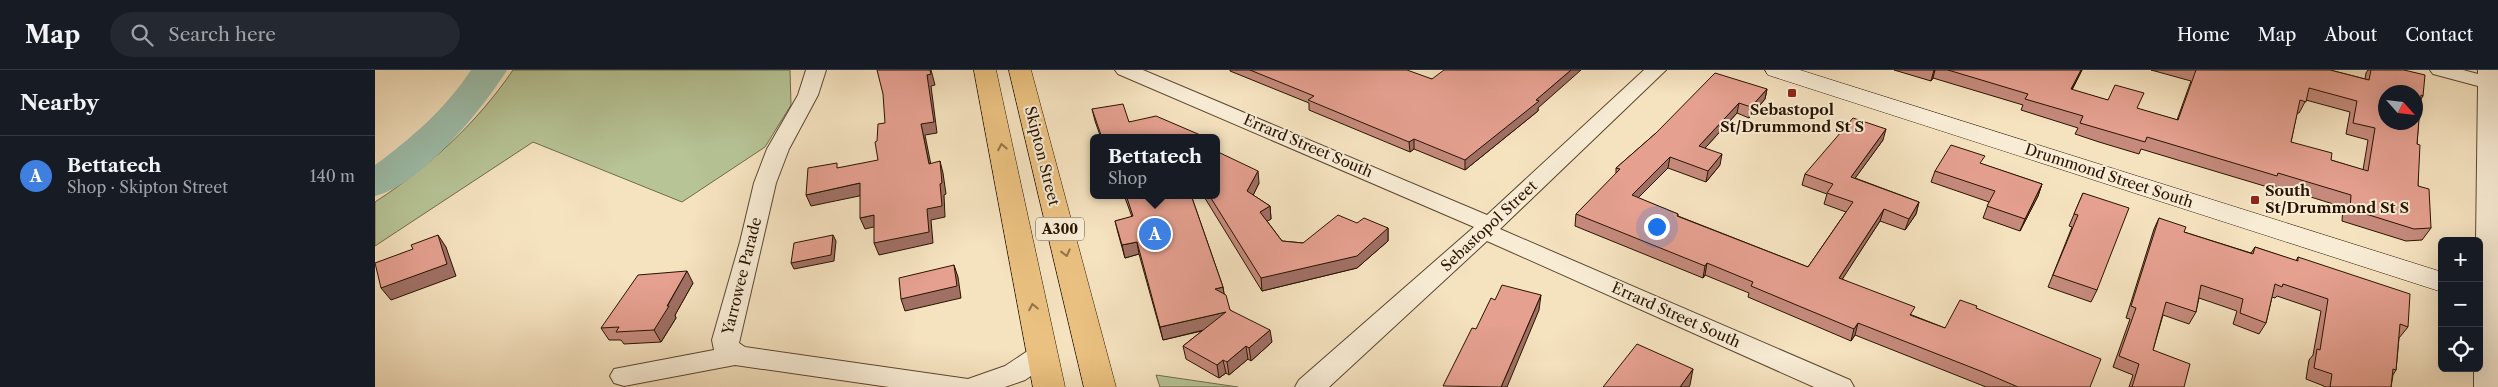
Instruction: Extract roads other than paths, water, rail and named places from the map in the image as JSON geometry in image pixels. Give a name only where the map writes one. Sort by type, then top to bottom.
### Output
[{"type":"highway","name":"A300","points":[[985,70],[1049,387]]},
{"type":"highway","name":"Skipton Street","points":[[1020,70],[1095,386]]},
{"type":"main road","name":"Drummond Street South","points":[[1776,70],[2438,281]]},
{"type":"street","name":"Yarrowee Parade","points":[[816,70],[806,99],[771,166],[759,202],[752,242],[725,340],[726,348],[736,356],[963,387],[1015,372],[1042,355]]},
{"type":"street","name":"Errard Street South","points":[[1125,70],[1189,95],[1840,387]]},
{"type":"street","name":"Sebastopol Street","points":[[1314,385],[1487,228],[1656,70]]},
{"type":"street","points":[[2440,70],[2492,79],[2488,387]]},
{"type":"street","points":[[624,376],[736,356]]},
{"type":"waterway","points":[[375,184],[438,133],[466,103],[489,70]]},
{"type":"place","name":"Sebastopol St/Drummond St S","points":[[1792,93]]},
{"type":"place","name":"South St/Drummond St S","points":[[2255,200]]},
{"type":"place","name":"Bettatech","points":[[1155,234]]}]
